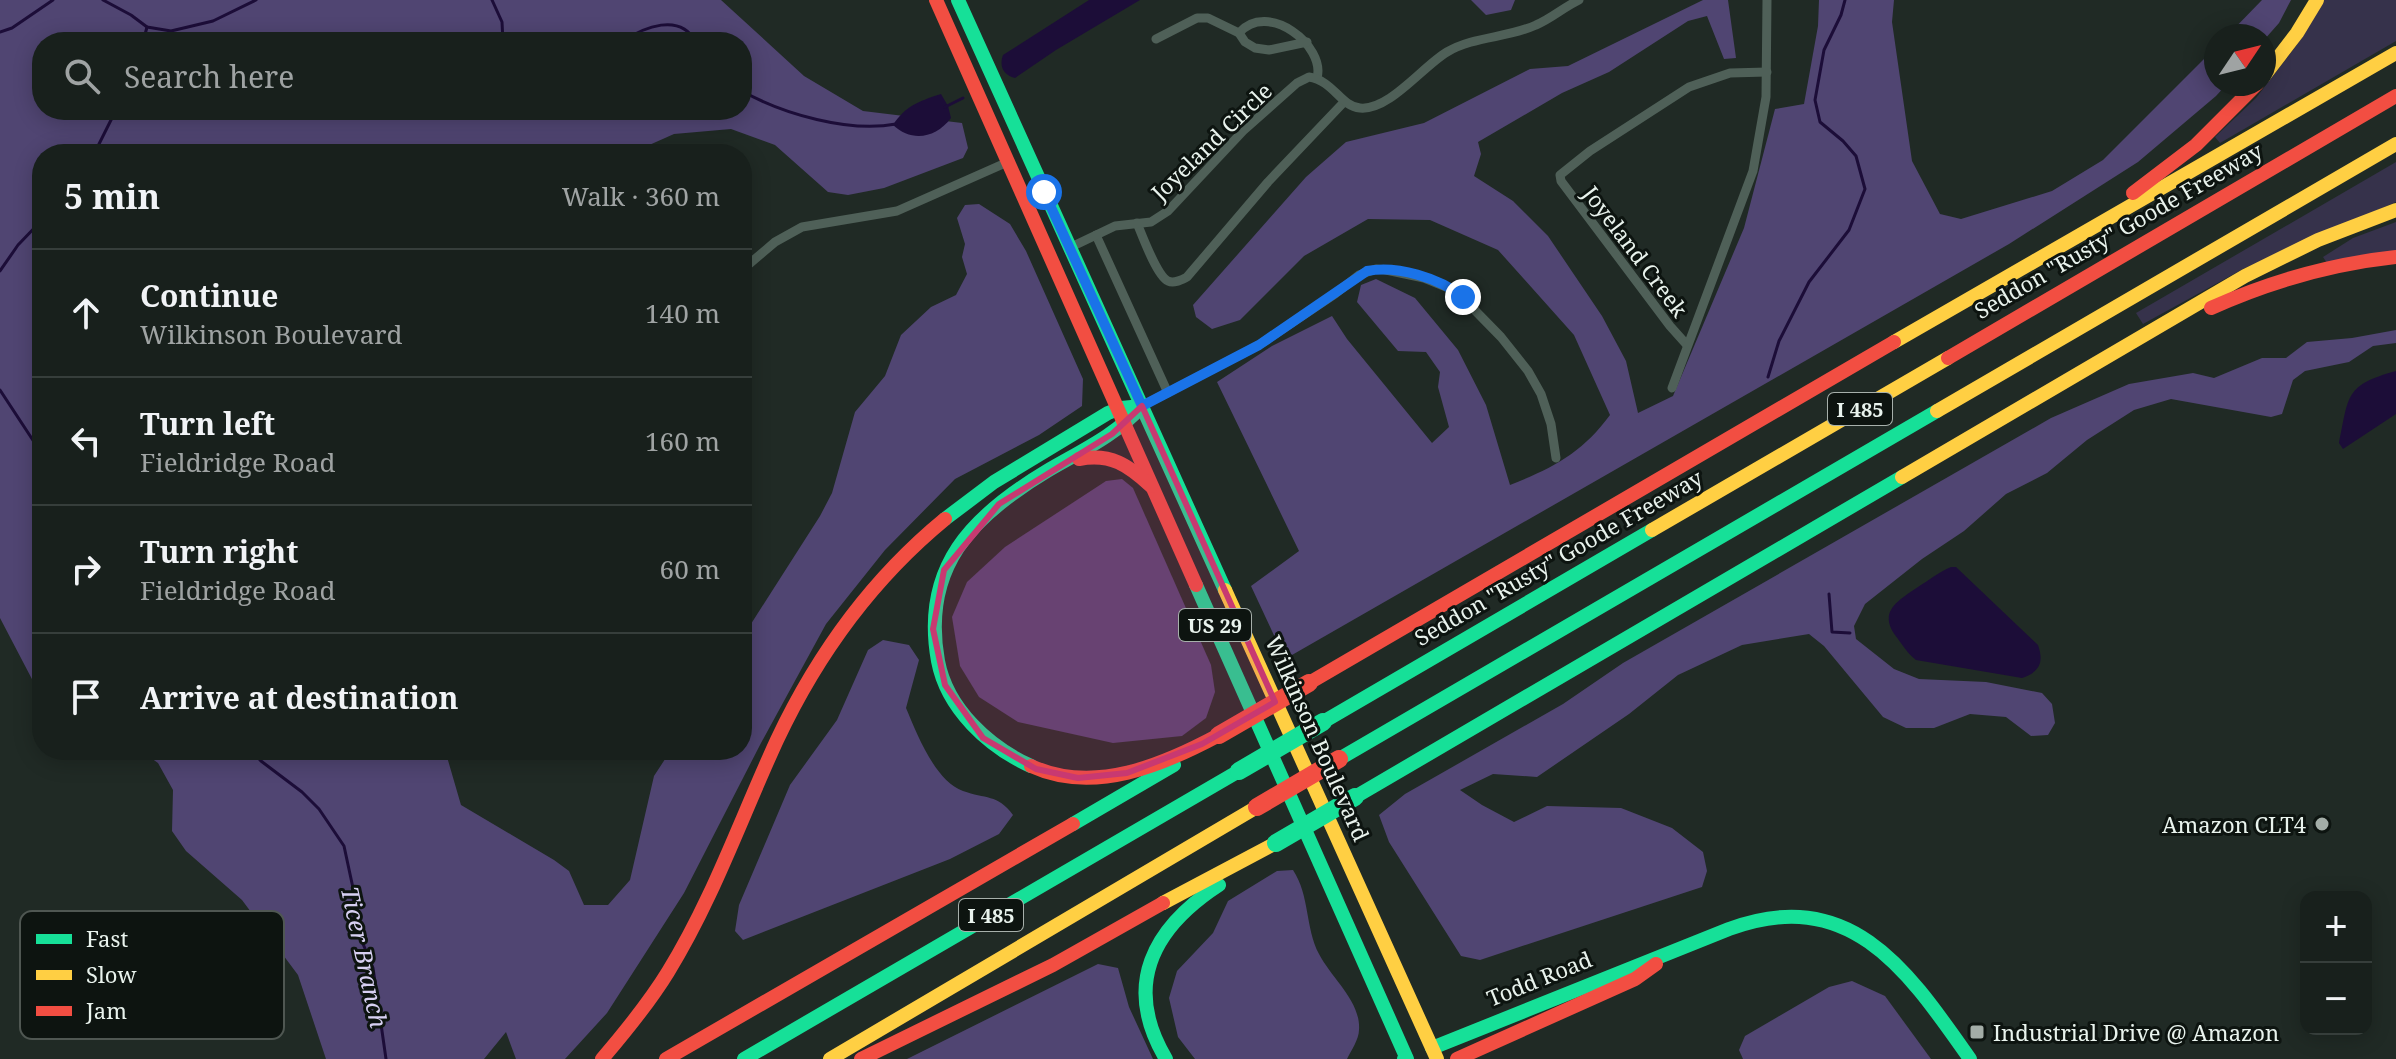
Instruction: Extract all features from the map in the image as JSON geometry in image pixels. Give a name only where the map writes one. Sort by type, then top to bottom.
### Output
[{"type":"main road","name":"US 29","points":[[936,0],[1406,1059]]},
{"type":"main road","name":"Wilkinson Boulevard","points":[[958,0],[1434,1054]]},
{"type":"main road","points":[[2276,60],[2317,0]]},
{"type":"main road","points":[[1120,417],[1065,462],[992,510],[962,543],[944,570],[938,591],[933,629],[937,658],[945,685],[960,712],[983,738],[1017,761],[1057,775],[1105,778],[1149,765],[1219,735],[2396,53]]},
{"type":"main road","points":[[2067,241],[2096,217],[2172,166],[2246,96]]},
{"type":"main road","name":"Seddon \"Rusty\" Goode Freeway","points":[[744,1059],[2396,96]]},
{"type":"main road","name":"I 485","points":[[830,1059],[2396,144]]},
{"type":"main road","points":[[1010,161],[1016,161],[1022,167],[1078,285],[1115,345]]},
{"type":"main road","points":[[861,1059],[1053,965],[1276,843],[2156,327],[2298,250],[2396,210]]},
{"type":"main road","points":[[2156,327],[2167,327],[2280,279],[2356,262],[2396,257]]},
{"type":"main road","points":[[602,1059],[641,1014],[678,958],[711,896],[802,692],[855,610],[908,551],[966,501],[1023,464],[1142,406]]},
{"type":"main road","points":[[1065,462],[1102,455],[1116,458],[1151,486]]},
{"type":"main road","points":[[666,1059],[1174,766],[1202,744]]},
{"type":"main road","points":[[1166,1059],[1155,1039],[1146,1008],[1146,987],[1155,948],[1168,927],[1186,909],[1276,843]]},
{"type":"main road","name":"Todd Road","points":[[1406,1059],[1434,1054],[1634,965],[1667,957],[1765,917],[1800,916],[1830,923],[1863,937],[1901,966],[1970,1059]]},
{"type":"main road","name":"Todd Road","points":[[1457,1059],[1635,979],[1667,957]]},
{"type":"street","points":[[1239,33],[1245,21],[1254,14],[1281,14],[1317,57],[1320,69],[1317,78],[1331,85],[1344,102],[1358,108],[1373,107],[1448,51],[1536,26],[1579,0]]},
{"type":"street","points":[[1672,388],[1750,183],[1760,134],[1767,72],[1767,0]]},
{"type":"street","points":[[1156,39],[1197,18],[1208,18],[1239,33],[1245,42],[1255,48],[1269,50],[1307,42]]},
{"type":"street","name":"Joyeland Creek","points":[[1687,345],[1561,181],[1560,175],[1590,151],[1689,87],[1730,73],[1767,72]]},
{"type":"street","name":"Joyeland Circle","points":[[1069,248],[1115,226],[1151,222],[1168,211],[1211,164],[1297,83],[1309,77],[1317,78]]},
{"type":"street","points":[[1137,223],[1161,274],[1168,281],[1177,282],[1187,277],[1268,182],[1344,102]]},
{"type":"street","points":[[752,262],[775,242],[802,227],[897,211],[1010,161]]},
{"type":"street","points":[[1096,235],[1168,393]]},
{"type":"street","points":[[1142,406],[1259,345],[1359,275],[1376,269],[1386,270],[1424,278],[1456,291],[1501,337],[1528,371],[1541,394],[1551,424],[1556,458]]},
{"type":"highlighted area","points":[[1142,406],[1275,702],[1202,744],[1127,773],[1078,778],[1036,769],[983,738],[945,685],[933,629],[944,570],[999,504],[1112,434]]},
{"type":"shaded area","points":[[0,0],[721,0],[804,76],[863,111],[962,123],[968,148],[963,158],[884,188],[848,195],[828,192],[775,145],[731,129],[674,134],[652,144],[32,144],[32,679],[0,618]]},
{"type":"shaded area","points":[[1089,0],[1140,0],[1015,78],[1005,72],[1003,55]]},
{"type":"shaded area","points":[[1471,0],[1515,0],[1511,10],[1486,15]]},
{"type":"shaded area","points":[[1703,0],[1728,0],[1736,58],[1724,59],[1707,16],[1688,21],[1609,72],[1562,93],[1478,142],[1481,154],[1474,176],[1513,201],[1548,236],[1602,316],[1626,361],[1638,413],[1673,396],[1744,228],[1775,109],[1804,104],[1818,26],[1819,0],[1894,0],[1892,22],[1912,161],[1940,214],[1961,219],[2052,191],[2103,160],[2204,59],[2204,96],[2216,96],[2138,162],[2009,244],[1285,659],[1251,586],[1299,551],[1217,382],[1272,346],[1332,316],[1347,339],[1432,443],[1449,427],[1438,387],[1440,372],[1426,352],[1398,351],[1357,302],[1361,285],[1376,279],[1415,298],[1458,350],[1486,405],[1510,485],[1566,458],[1589,440],[1610,415],[1574,335],[1498,250],[1430,220],[1368,219],[1304,256],[1240,320],[1212,329],[1196,317],[1193,305],[1306,177],[1346,142],[1424,123],[1530,69],[1568,66]]},
{"type":"shaded area","points":[[2262,0],[2291,0],[2276,26],[2239,24]]},
{"type":"shaded area","points":[[2324,0],[2396,0],[2396,41],[2220,143],[2215,137],[2258,96],[2276,96],[2276,72]]},
{"type":"shaded area","points":[[941,94],[951,118],[938,130],[915,136],[893,125],[913,105]]},
{"type":"shaded area","points":[[2396,162],[2396,202],[2243,269],[2143,324],[2136,313]]},
{"type":"shaded area","points":[[979,204],[1010,224],[1026,251],[1083,379],[1082,406],[1039,435],[955,479],[885,550],[826,624],[684,893],[607,1013],[565,1059],[516,1059],[506,1032],[484,1059],[326,1059],[298,975],[284,956],[284,911],[250,911],[242,900],[186,851],[172,831],[173,790],[154,760],[448,760],[461,805],[569,871],[584,905],[608,905],[630,880],[654,776],[664,760],[752,760],[752,622],[832,493],[855,412],[885,376],[901,335],[931,307],[956,295],[967,274],[962,257],[965,244],[957,218],[965,205]]},
{"type":"shaded area","points":[[2396,222],[2396,252],[2327,263],[2323,257],[2353,238]]},
{"type":"shaded area","points":[[2396,330],[2396,343],[2373,346],[2349,362],[2305,371],[2293,380],[2282,414],[2271,417],[2171,399],[2134,410],[2087,440],[2047,473],[2006,494],[1964,531],[1865,604],[1854,626],[1856,639],[1894,669],[1919,679],[1986,682],[2042,693],[2052,704],[2055,723],[2048,735],[2031,736],[2006,717],[1970,714],[1934,728],[1906,728],[1883,717],[1824,646],[1809,634],[1742,645],[1678,675],[1629,714],[1537,777],[1493,774],[1460,790],[1514,822],[1547,806],[1621,808],[1672,828],[1703,852],[1707,871],[1702,887],[1480,960],[1461,956],[1389,842],[1379,815],[1405,794],[1563,704],[1623,663],[2051,418],[2129,384],[2193,373],[2214,378],[2262,358],[2286,358],[2307,342]]},
{"type":"shaded area","points":[[2396,371],[2396,414],[2343,449],[2339,443],[2352,394],[2367,381]]},
{"type":"shaded area","points":[[1122,479],[1133,488],[1211,665],[1215,692],[1206,718],[1182,736],[1113,743],[1018,722],[979,697],[960,666],[952,617],[967,582],[1005,547],[1106,481]]},
{"type":"shaded area","points":[[1951,567],[1956,567],[2038,645],[2041,656],[2039,666],[2033,673],[2022,678],[1916,660],[1905,648],[1890,627],[1893,607]]},
{"type":"shaded area","points":[[883,640],[909,645],[919,660],[906,708],[921,743],[936,767],[953,786],[996,800],[1013,815],[999,834],[950,859],[743,940],[735,931],[739,905],[790,785],[837,720],[868,650]]},
{"type":"shaded area","points":[[1293,870],[1302,890],[1319,954],[1355,1009],[1359,1030],[1353,1049],[1347,1059],[1195,1059],[1178,1037],[1169,998],[1177,971],[1213,933],[1228,901],[1277,871]]},
{"type":"shaded area","points":[[1098,964],[1118,968],[1129,1007],[1153,1059],[907,1059]]},
{"type":"shaded area","points":[[1852,981],[1885,996],[1931,1059],[1743,1059],[1739,1050],[1745,1036],[1829,987]]},
{"type":"waterway","points":[[0,32],[12,28],[53,0]]},
{"type":"waterway","points":[[103,0],[147,27],[171,31],[213,21],[256,0]]},
{"type":"waterway","points":[[492,0],[502,22],[502,32]]},
{"type":"waterway","points":[[1768,377],[1779,341],[1809,282],[1849,230],[1865,189],[1856,156],[1820,122],[1815,100],[1824,50],[1845,0]]},
{"type":"waterway","points":[[638,32],[661,25],[681,27],[688,32]]},
{"type":"waterway","name":"Ticer Branch","points":[[146,32],[147,27]]},
{"type":"waterway","points":[[752,96],[796,114],[837,124],[896,124]]},
{"type":"waterway","points":[[945,107],[963,98]]},
{"type":"waterway","name":"Ticer Branch","points":[[99,144],[111,120]]},
{"type":"waterway","name":"Ticer Branch","points":[[0,271],[32,230]]},
{"type":"waterway","name":"Ticer Branch","points":[[0,390],[32,439]]},
{"type":"waterway","points":[[1829,594],[1832,632],[1850,633]]},
{"type":"waterway","name":"Ticer Branch","points":[[260,760],[319,809],[344,846],[353,888],[354,922],[373,968],[386,1059]]},
{"type":"traffic: fast","points":[[958,0],[1225,590]]},
{"type":"traffic: fast","points":[[1031,766],[985,737],[950,695],[938,661],[935,628],[937,598],[945,571],[975,526],[996,506],[1109,434],[1142,406]]},
{"type":"traffic: fast","points":[[945,519],[994,482],[1108,413],[1142,406]]},
{"type":"traffic: fast","points":[[1339,759],[1937,411]]},
{"type":"traffic: fast","points":[[1355,797],[1902,477]]},
{"type":"traffic: fast","points":[[1323,722],[1652,530]]},
{"type":"traffic: fast","points":[[1196,585],[1407,1059]]},
{"type":"traffic: fast","points":[[1239,771],[1323,722]]},
{"type":"traffic: fast","points":[[1073,824],[1174,765]]},
{"type":"traffic: fast","points":[[744,1059],[1239,771]]},
{"type":"traffic: fast","points":[[1276,843],[1355,797]]},
{"type":"traffic: fast","points":[[1166,1059],[1153,1032],[1146,1007],[1146,983],[1151,960],[1177,920],[1219,885]]},
{"type":"traffic: fast","points":[[1432,1048],[1729,929],[1772,918],[1809,918],[1843,927],[1872,944],[1899,967],[1970,1059]]},
{"type":"traffic: slow","points":[[2276,60],[2317,0]]},
{"type":"traffic: slow","points":[[1894,342],[2396,53]]},
{"type":"traffic: slow","points":[[1937,411],[2396,144]]},
{"type":"traffic: slow","points":[[1902,477],[2245,276],[2318,240],[2396,210]]},
{"type":"traffic: slow","points":[[1652,530],[1948,358]]},
{"type":"traffic: slow","points":[[1225,590],[1437,1059]]},
{"type":"traffic: slow","points":[[830,1059],[1257,807]]},
{"type":"traffic: slow","points":[[1163,903],[1276,843]]},
{"type":"traffic: jam","points":[[936,0],[1196,585]]},
{"type":"traffic: jam","points":[[2133,193],[2196,145],[2245,96]]},
{"type":"traffic: jam","points":[[1948,358],[2396,96]]},
{"type":"traffic: jam","points":[[2211,308],[2302,275],[2396,257]]},
{"type":"traffic: jam","points":[[1309,683],[1894,342]]},
{"type":"traffic: jam","points":[[1079,459],[1110,459],[1135,472],[1151,486]]},
{"type":"traffic: jam","points":[[602,1059],[653,995],[684,944],[713,887],[777,740],[828,649],[870,593],[918,542],[945,519]]},
{"type":"traffic: jam","points":[[1219,735],[1309,683]]},
{"type":"traffic: jam","points":[[1031,766],[1079,778],[1128,773],[1175,757],[1219,735]]},
{"type":"traffic: jam","points":[[1257,807],[1339,759]]},
{"type":"traffic: jam","points":[[666,1059],[1073,824]]},
{"type":"traffic: jam","points":[[861,1059],[1053,965],[1163,903]]},
{"type":"traffic: jam","points":[[1457,1059],[1635,979],[1656,964]]},
{"type":"place","name":"Amazon CLT4","points":[[2322,824]]},
{"type":"place","name":"Industrial Drive @ Amazon","points":[[1977,1032]]},
{"type":"route","points":[[1044,192],[1142,406],[1259,345],[1367,271],[1386,270],[1424,278],[1443,284],[1463,297]]}]
